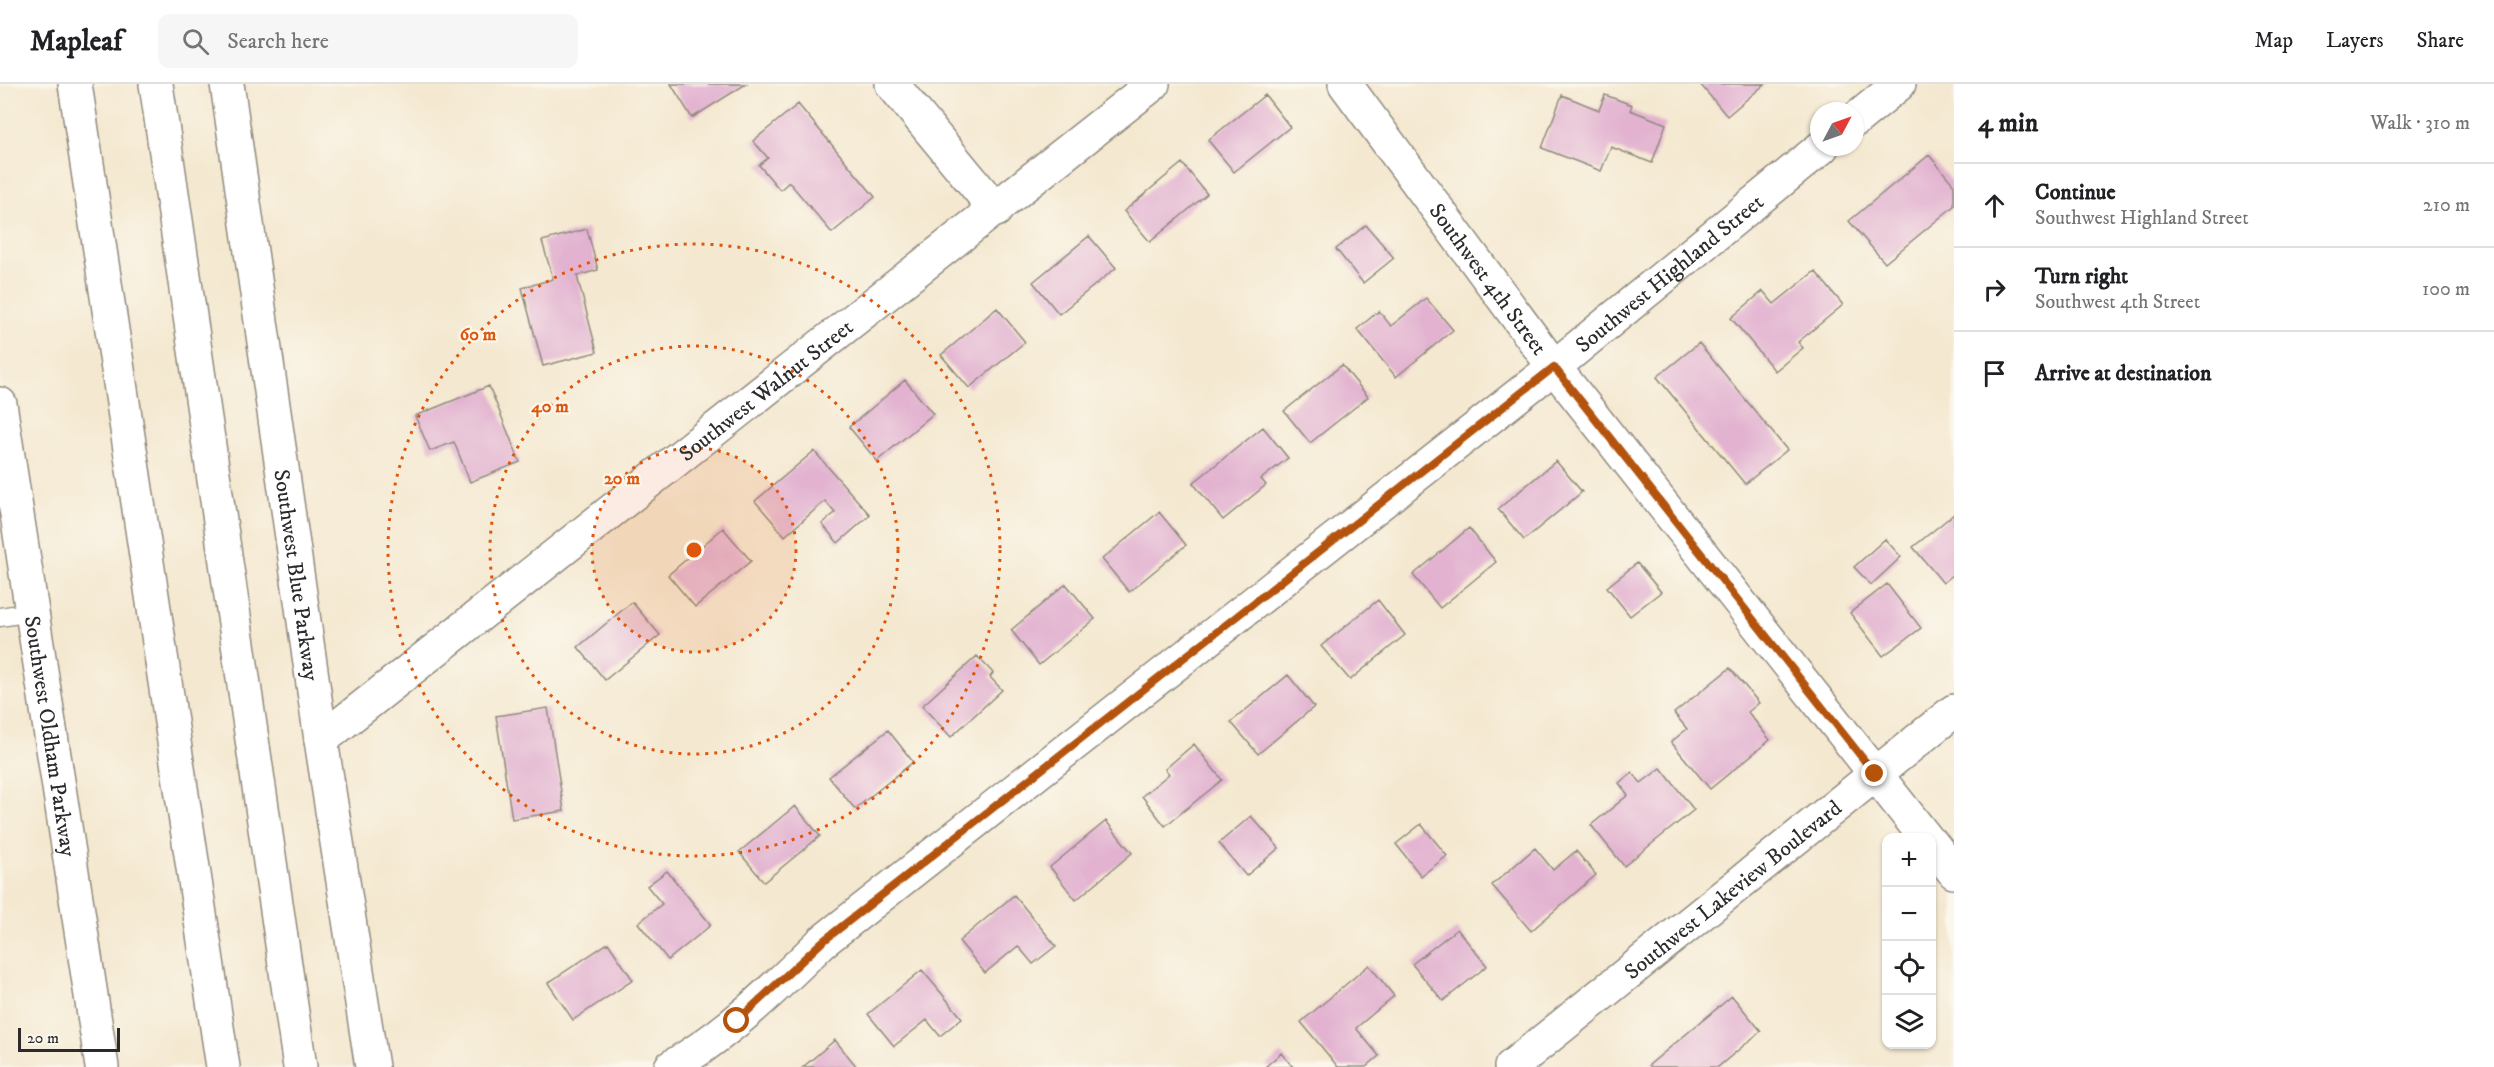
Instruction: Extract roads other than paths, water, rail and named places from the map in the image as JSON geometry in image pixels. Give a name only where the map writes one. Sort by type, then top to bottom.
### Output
[{"type":"main road","points":[[75,84],[224,1067]]},
{"type":"main road","points":[[156,84],[300,1067]]},
{"type":"main road","name":"Southwest Blue Parkway","points":[[227,84],[321,740],[372,1067]]},
{"type":"main road","points":[[892,84],[996,210]]},
{"type":"main road","name":"Southwest Walnut Street","points":[[321,740],[1153,84]]},
{"type":"main road","name":"Southwest 4th Street","points":[[1345,84],[1554,367],[1923,833]]},
{"type":"main road","points":[[1864,113],[1899,84]]},
{"type":"main road","name":"Southwest Highland Street","points":[[671,1067],[692,1055],[737,1021],[822,942],[1554,367],[1811,156]]},
{"type":"main road","name":"Southwest Oldham Parkway","points":[[0,404],[102,1067]]},
{"type":"main road","name":"Southwest Lakeview Boulevard","points":[[1511,1067],[1954,711]]},
{"type":"main road","points":[[1936,849],[1954,872]]},
{"type":"lane","points":[[0,617],[32,612]]}]
